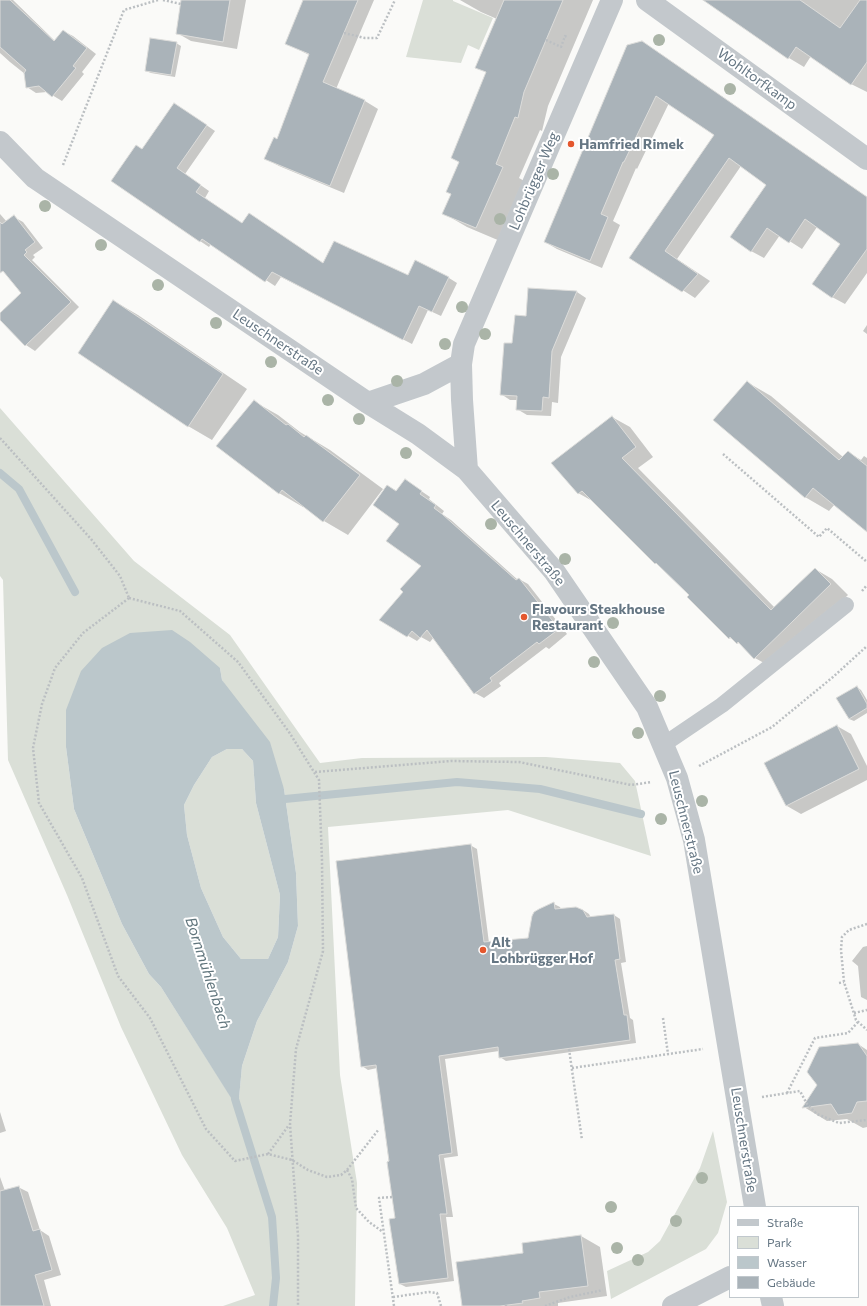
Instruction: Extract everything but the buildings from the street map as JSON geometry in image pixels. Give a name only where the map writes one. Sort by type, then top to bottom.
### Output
[{"type":"street","name":"Lohbrügger Weg","points":[[467,470],[461,364],[464,344],[612,0]]},
{"type":"street","name":"Wohltorfkamp","points":[[647,0],[867,159]]},
{"type":"street","name":"Leuschnerstraße","points":[[0,142],[35,178],[368,403],[418,434],[467,470],[554,571],[647,707],[677,778],[695,847],[755,1206]]},
{"type":"street","points":[[368,403],[424,384],[461,364]]},
{"type":"street","points":[[673,1306],[729,1278]]},
{"type":"lane","points":[[663,745],[722,705],[846,605]]},
{"type":"path","points":[[53,190],[124,10],[158,0]]},
{"type":"path","points":[[163,0],[181,4]]},
{"type":"path","points":[[344,33],[365,38],[377,38],[395,0]]},
{"type":"path","points":[[0,438],[91,539],[120,576],[129,598]]},
{"type":"path","points":[[723,454],[819,537],[827,528],[867,562]]},
{"type":"path","points":[[129,598],[180,611],[238,662],[289,732],[319,780],[321,813],[323,951],[296,1048],[290,1124],[298,1236],[298,1306]]},
{"type":"path","points":[[129,598],[83,633],[55,668],[42,704],[33,748],[39,802],[82,878],[118,976],[150,1018],[206,1130],[235,1162],[268,1154],[292,1160],[308,1170],[327,1177],[341,1175],[347,1170],[379,1129]]},
{"type":"path","points":[[315,772],[451,761],[519,762],[631,785],[677,778],[772,727],[833,677],[867,646]]},
{"type":"path","points":[[867,924],[849,930],[842,937],[841,950],[844,982],[856,1020],[867,1030]]},
{"type":"path","points":[[839,984],[844,982]]},
{"type":"path","points":[[854,1013],[867,1010]]},
{"type":"path","points":[[663,1018],[668,1054]]},
{"type":"path","points":[[787,1093],[815,1038],[848,1033],[858,1022]]},
{"type":"path","points":[[569,1049],[582,1140]]},
{"type":"path","points":[[572,1068],[704,1049]]},
{"type":"path","points":[[738,1101],[800,1091],[807,1104],[817,1114],[839,1123],[867,1120]]},
{"type":"path","points":[[268,1154],[290,1124]]},
{"type":"path","points":[[347,1170],[352,1179],[356,1208],[369,1222],[384,1232]]},
{"type":"path","points":[[392,1197],[379,1198],[394,1306]]},
{"type":"path","points":[[545,1306],[570,1297],[603,1290]]},
{"type":"path","points":[[393,1297],[429,1292],[437,1293],[441,1306]]},
{"type":"green space","points":[[423,0],[453,0],[493,18],[479,50],[468,45],[461,63],[406,57]]},
{"type":"green space","points":[[0,408],[134,561],[230,635],[320,763],[362,758],[546,757],[620,763],[635,781],[651,856],[508,810],[328,827],[340,1075],[357,1183],[355,1306],[223,1306],[255,1295],[227,1228],[182,1155],[121,1027],[67,895],[8,760],[3,580],[0,576]],"holes":[[[220,668],[222,680],[284,789],[296,873],[298,926],[288,962],[257,1021],[242,1066],[238,1108],[161,987],[149,974],[122,924],[74,809],[66,747],[66,710]]]},
{"type":"green space","points":[[227,749],[242,749],[253,761],[256,803],[280,895],[278,937],[268,959],[241,959],[223,937],[201,888],[187,835],[184,805],[194,785],[212,757]]},
{"type":"green space","points":[[713,1131],[727,1202],[718,1233],[706,1249],[611,1299],[607,1271],[648,1252],[660,1241],[700,1168]]},
{"type":"water","points":[[172,630],[190,642],[220,668],[222,680],[270,742],[284,789],[296,873],[298,926],[288,962],[257,1021],[242,1066],[238,1109],[161,987],[149,974],[122,924],[74,809],[66,747],[66,710],[81,671],[102,648],[130,633]],"holes":[[[227,749],[242,749],[253,761],[256,803],[280,895],[278,937],[268,959],[241,959],[223,937],[201,888],[187,835],[184,805],[194,785],[212,757]]]},
{"type":"waterway","name":"Bornmühlenbach","points":[[0,473],[19,489],[75,592]]},
{"type":"waterway","points":[[285,799],[457,782],[540,789],[641,814]]},
{"type":"waterway","name":"Bornmühlenbach","points":[[235,1099],[272,1217],[276,1278],[273,1306]]},
{"type":"place","name":"Hamfried Rimek","points":[[571,144]]},
{"type":"place","name":"Flavours Steakhouse Restaurant","points":[[524,617]]},
{"type":"place","name":"Alt Lohbrügger Hof","points":[[483,950]]}]
